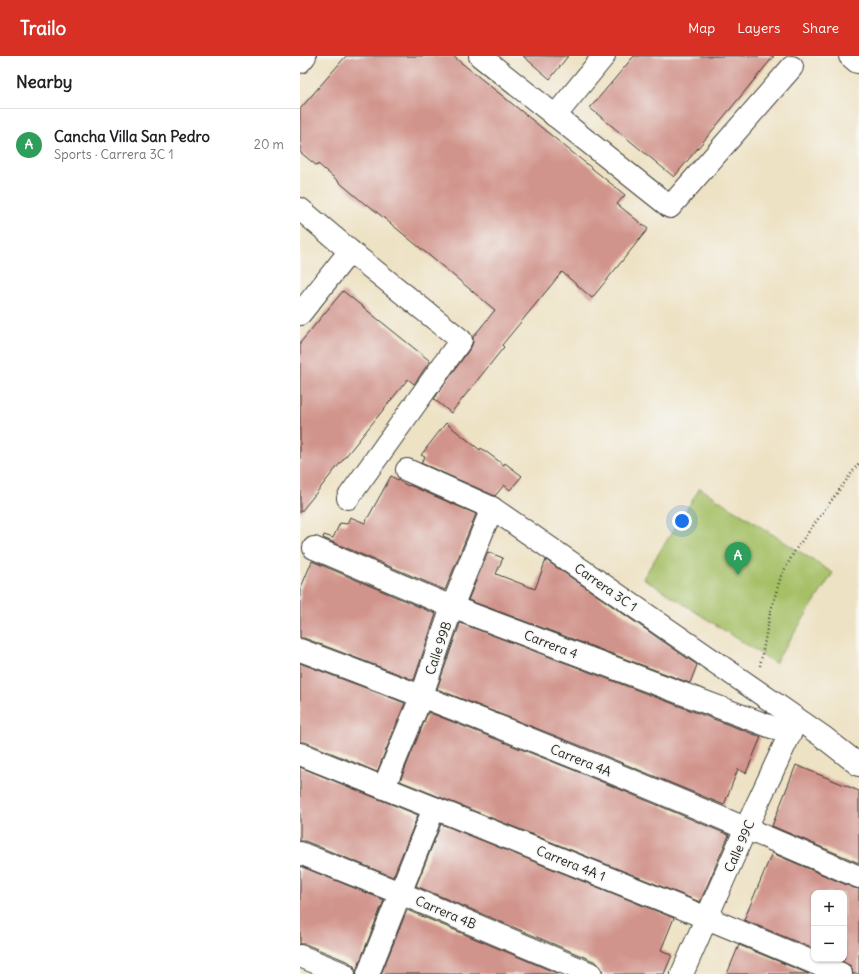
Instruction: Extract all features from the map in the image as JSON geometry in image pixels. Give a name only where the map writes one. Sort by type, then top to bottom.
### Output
[{"type":"street","points":[[300,62],[305,56]]},
{"type":"street","points":[[480,56],[670,207],[792,67]]},
{"type":"street","points":[[555,116],[604,56]]},
{"type":"street","points":[[300,209],[461,340],[348,498]]},
{"type":"street","points":[[300,314],[350,251]]},
{"type":"street","name":"Carrera 3C 1","points":[[407,470],[492,508],[761,694],[793,726]]},
{"type":"street","name":"Calle 99B","points":[[384,787],[422,695],[452,607],[492,508]]},
{"type":"street","name":"Carrera 4","points":[[314,548],[452,607],[793,726],[838,747],[859,765]]},
{"type":"street","name":"Carrera 4A","points":[[300,650],[422,695],[746,828],[859,877]]},
{"type":"street","name":"Calle 99C","points":[[682,974],[746,828],[793,726]]},
{"type":"street","name":"Carrera 4A 1","points":[[300,754],[707,918],[841,974]]},
{"type":"street","points":[[368,974],[434,808]]},
{"type":"street","name":"Carrera 4B","points":[[300,853],[400,893],[591,974]]},
{"type":"street","points":[[300,956],[344,974]]},
{"type":"path","points":[[761,694],[758,679],[770,613],[781,576],[796,549],[859,462]]},
{"type":"green space","points":[[700,488],[833,573],[775,663],[643,578]]},
{"type":"building","points":[[346,56],[453,56],[625,195],[617,204],[648,229],[592,298],[562,272],[502,345],[504,347],[451,413],[434,399],[471,347],[473,337],[495,310],[318,164],[317,166],[300,152],[300,109]]},
{"type":"building","points":[[523,56],[568,56],[550,79]]},
{"type":"building","points":[[634,56],[774,56],[674,177],[590,108]]},
{"type":"building","points":[[343,291],[430,361],[414,384],[408,379],[300,513],[300,343]]},
{"type":"building","points":[[446,423],[480,450],[481,448],[522,476],[510,490],[504,485],[495,496],[421,463],[425,457],[421,455]]},
{"type":"building","points":[[391,476],[408,486],[409,485],[476,514],[445,590],[323,538],[324,535],[333,538],[340,523],[347,524],[350,517],[365,523]]},
{"type":"building","points":[[488,552],[503,558],[496,574],[535,589],[546,560],[697,665],[690,683],[468,600]]},
{"type":"building","points":[[312,561],[436,614],[414,680],[304,638],[300,638],[300,590]]},
{"type":"building","points":[[460,623],[761,737],[746,773],[738,769],[724,805],[437,689]]},
{"type":"building","points":[[300,663],[405,703],[377,772],[305,742],[300,742]]},
{"type":"building","points":[[428,712],[576,771],[729,835],[700,902],[400,781]]},
{"type":"building","points":[[796,765],[859,791],[859,863],[772,826]]},
{"type":"building","points":[[300,767],[418,815],[393,877],[305,841],[300,841]]},
{"type":"building","points":[[441,824],[674,918],[661,950],[672,955],[664,974],[603,974],[601,967],[596,962],[416,886]]},
{"type":"building","points":[[772,853],[859,889],[859,974],[853,974],[851,966],[844,962],[847,962],[847,890],[811,890],[811,948],[744,920]]},
{"type":"building","points":[[300,866],[384,900],[356,971],[354,966],[349,962],[305,944],[300,944]]},
{"type":"building","points":[[407,910],[559,974],[381,974]]},
{"type":"building","points":[[739,945],[809,974],[727,974]]},
{"type":"place","name":"Cancha Villa San Pedro","points":[[738,575]]}]
